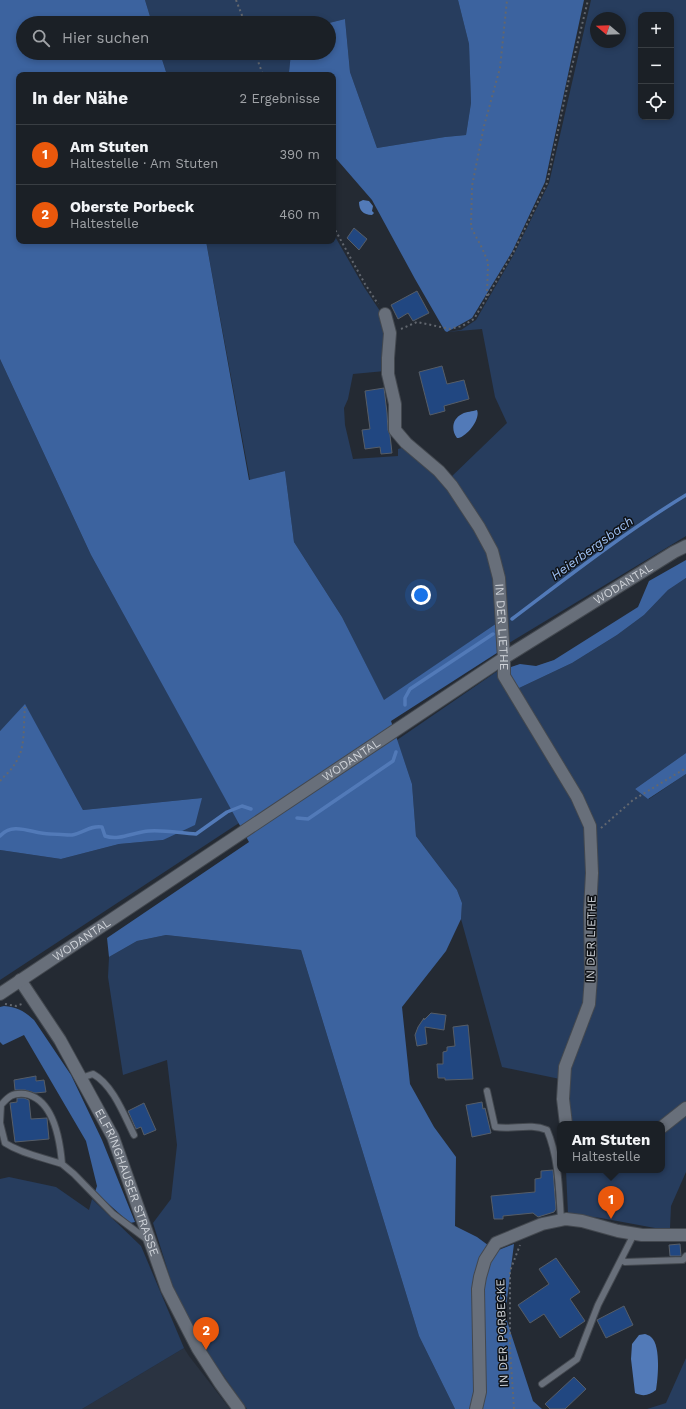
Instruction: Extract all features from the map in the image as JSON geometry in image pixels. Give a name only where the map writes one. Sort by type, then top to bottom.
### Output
[{"type":"street","name":"IN DER LIETHE","points":[[385,314],[390,333],[388,374],[395,404],[395,430],[406,443],[439,471],[452,486],[479,526],[492,551],[499,578],[504,676],[577,796],[590,826],[592,873],[590,910],[591,977],[588,1004],[565,1067],[563,1099],[566,1121]]},
{"type":"street","name":"WODANTAL","points":[[20,980],[504,658],[686,546]]},
{"type":"street","points":[[0,994],[20,980]]},
{"type":"street","name":"ELFRINGHAUSER STRASSE","points":[[20,980],[60,1040],[113,1137],[167,1289],[179,1315],[198,1349],[239,1409]]},
{"type":"street","points":[[665,1125],[686,1108]]},
{"type":"street","points":[[476,1409],[480,1392],[478,1289],[485,1260],[496,1243],[542,1224],[566,1219],[634,1234],[686,1235]]},
{"type":"lane","points":[[81,1078],[93,1074],[99,1078],[114,1096],[134,1135]]},
{"type":"lane","points":[[487,1091],[495,1127],[504,1128],[529,1126],[540,1127],[547,1130],[552,1140],[556,1162],[561,1220]]},
{"type":"lane","points":[[62,1164],[57,1132],[51,1115],[41,1102],[32,1095],[10,1095],[1,1105],[0,1123],[5,1143],[24,1153],[62,1164],[74,1174],[112,1214],[150,1242]]},
{"type":"lane","points":[[542,1384],[577,1360],[594,1314],[634,1234]]},
{"type":"lane","points":[[622,1260],[625,1262],[683,1260],[686,1256]]},
{"type":"path","points":[[236,0],[242,16]]},
{"type":"path","points":[[487,297],[488,262],[471,227],[472,186],[484,126],[500,68],[507,0]]},
{"type":"path","points":[[390,333],[416,322],[450,329],[462,326],[474,319],[513,253],[547,183],[568,83],[588,0]]},
{"type":"path","points":[[258,60],[262,72]]},
{"type":"path","points":[[336,231],[365,284],[385,314]]},
{"type":"path","points":[[0,781],[17,762],[21,752],[25,707]]},
{"type":"path","points":[[591,836],[634,800],[686,768]]},
{"type":"path","points":[[0,1006],[5,1004],[16,1006],[35,1002]]},
{"type":"path","name":"IN DER PORBECKE","points":[[514,1409],[510,1349],[510,1271],[520,1246],[520,1234]]},
{"type":"shaded area","points":[[0,0],[145,0],[150,16],[16,16],[16,60],[162,60],[166,72],[16,72],[16,244],[207,244],[249,480],[285,471],[294,542],[342,617],[384,700],[497,623],[500,651],[391,721],[412,784],[416,836],[457,890],[462,903],[461,919],[446,951],[402,1007],[410,1084],[434,1127],[456,1157],[455,1226],[477,1237],[496,1251],[514,1244],[505,1315],[533,1401],[542,1409],[455,1409],[419,1336],[301,950],[166,935],[137,941],[109,957],[107,938],[249,842],[91,555],[0,359]]},
{"type":"shaded area","points":[[145,0],[458,0],[469,44],[471,103],[466,135],[377,148],[350,72],[345,19],[336,21],[336,16],[150,16]]},
{"type":"shaded area","points":[[458,0],[584,0],[545,182],[512,252],[472,318],[447,332],[415,279],[372,200],[336,158],[336,72],[289,72],[290,60],[336,60],[336,21],[345,19],[350,72],[377,148],[466,135],[471,103],[469,44]]},
{"type":"shaded area","points":[[591,0],[686,0],[686,536],[509,643],[503,615],[501,576],[449,479],[507,423],[495,397],[482,329],[447,332],[461,330],[476,320],[514,254],[549,183]]},
{"type":"shaded area","points":[[162,60],[290,60],[289,72],[166,72]]},
{"type":"shaded area","points":[[363,200],[369,201],[373,206],[372,211],[374,213],[372,215],[366,214],[361,210],[359,202]]},
{"type":"shaded area","points":[[336,238],[364,287],[382,314],[388,333],[385,371],[353,374],[348,399],[344,408],[345,425],[353,459],[398,456],[398,449],[405,447],[433,471],[456,496],[489,554],[496,576],[497,623],[384,701],[342,617],[294,542],[285,471],[250,480],[207,244],[336,244]]},
{"type":"shaded area","points":[[0,359],[91,555],[239,823],[0,980],[0,850],[61,859],[119,844],[163,840],[202,798],[83,810],[25,705],[0,731]]},
{"type":"shaded area","points":[[477,410],[478,414],[475,423],[468,432],[457,438],[453,428],[456,419],[464,413]]},
{"type":"shaded area","points":[[686,560],[686,578],[668,590],[644,615],[617,635],[572,663],[517,689],[506,670],[520,664],[536,666],[554,660],[638,607],[649,581]]},
{"type":"shaded area","points":[[686,578],[686,753],[635,789],[649,799],[686,774],[686,1105],[665,1122],[570,1121],[567,1070],[584,1026],[594,842],[517,689],[572,663],[617,635],[644,615],[668,590]]},
{"type":"shaded area","points":[[499,670],[569,790],[587,827],[586,1003],[560,1079],[502,1067],[461,919],[462,903],[457,890],[416,836],[412,784],[397,740]]},
{"type":"shaded area","points":[[25,704],[83,810],[202,798],[195,825],[163,840],[119,844],[61,859],[0,850],[0,731]]},
{"type":"shaded area","points":[[686,753],[686,774],[648,799],[635,789]]},
{"type":"shaded area","points":[[166,935],[301,950],[419,1336],[455,1409],[247,1409],[216,1365],[193,1328],[172,1284],[153,1223],[171,1199],[177,1145],[167,1060],[123,1075],[108,977],[109,957],[137,941]]},
{"type":"shaded area","points":[[0,1007],[13,1007],[20,1010],[34,1020],[71,1075],[102,1140],[135,1222],[130,1223],[95,1192],[97,1186],[86,1141],[24,1035],[3,1045],[0,1042]]},
{"type":"shaded area","points":[[686,1112],[686,1172],[671,1206],[670,1228],[655,1228],[601,1218],[568,1214],[566,1173],[665,1173],[665,1129]]},
{"type":"shaded area","points":[[9,1177],[56,1187],[89,1210],[92,1199],[141,1246],[184,1348],[82,1409],[0,1409],[0,1179]]},
{"type":"shaded area","points":[[639,1335],[649,1335],[654,1341],[658,1354],[658,1370],[656,1390],[644,1395],[635,1393],[631,1359],[632,1344]]},
{"type":"shaded area","points":[[184,1348],[230,1409],[82,1409]]},
{"type":"shaded area","points":[[686,1358],[686,1409],[647,1409],[666,1403]]},
{"type":"building","points":[[354,228],[367,239],[359,250],[347,238]]},
{"type":"building","points":[[417,291],[429,313],[413,321],[408,313],[398,319],[391,305]]},
{"type":"building","points":[[442,366],[447,384],[464,380],[469,399],[444,406],[445,411],[430,415],[419,372]]},
{"type":"building","points":[[384,388],[392,453],[381,454],[380,447],[365,449],[362,430],[370,429],[365,391]]},
{"type":"building","points":[[431,1013],[446,1015],[444,1030],[425,1027],[427,1044],[417,1046],[415,1035],[418,1027],[424,1018],[424,1020]]},
{"type":"building","points":[[468,1025],[473,1079],[445,1080],[445,1078],[438,1078],[437,1064],[443,1064],[443,1052],[447,1051],[447,1047],[455,1046],[453,1027]]},
{"type":"building","points":[[36,1076],[36,1081],[44,1080],[46,1092],[35,1093],[25,1090],[15,1090],[14,1080]]},
{"type":"building","points":[[17,1098],[29,1100],[31,1119],[47,1118],[49,1139],[15,1142],[10,1103],[17,1102]]},
{"type":"building","points":[[482,1102],[483,1109],[485,1108],[491,1133],[472,1137],[466,1105]]},
{"type":"building","points":[[144,1103],[156,1130],[144,1135],[141,1127],[136,1129],[128,1111]]},
{"type":"building","points":[[553,1170],[556,1209],[554,1212],[538,1217],[533,1213],[503,1216],[503,1219],[494,1219],[491,1196],[535,1192],[535,1179],[541,1178],[541,1171]]},
{"type":"building","points":[[680,1244],[681,1256],[670,1256],[669,1245]]},
{"type":"building","points":[[556,1258],[580,1292],[570,1299],[585,1321],[560,1338],[544,1314],[530,1323],[518,1305],[549,1284],[539,1269]]},
{"type":"building","points":[[624,1306],[633,1325],[606,1338],[597,1320]]},
{"type":"building","points":[[574,1377],[586,1389],[565,1409],[550,1409],[545,1404]]},
{"type":"waterway","name":"Heierbergsbach","points":[[512,619],[619,539],[686,495]]},
{"type":"waterway","name":"Heierbergsbach","points":[[405,705],[405,698],[410,689],[493,634]]},
{"type":"waterway","name":"Heierbergsbach","points":[[297,818],[308,819],[393,761],[396,752]]},
{"type":"waterway","name":"Heierbergsbach","points":[[0,836],[11,829],[24,829],[43,833],[72,835],[98,827],[102,827],[105,836],[110,837],[121,837],[149,831],[196,834],[227,812],[242,806],[251,809]]},
{"type":"place","name":"Am Stuten","points":[[611,1219]]},
{"type":"place","name":"Oberste Porbeck","points":[[206,1350]]}]
